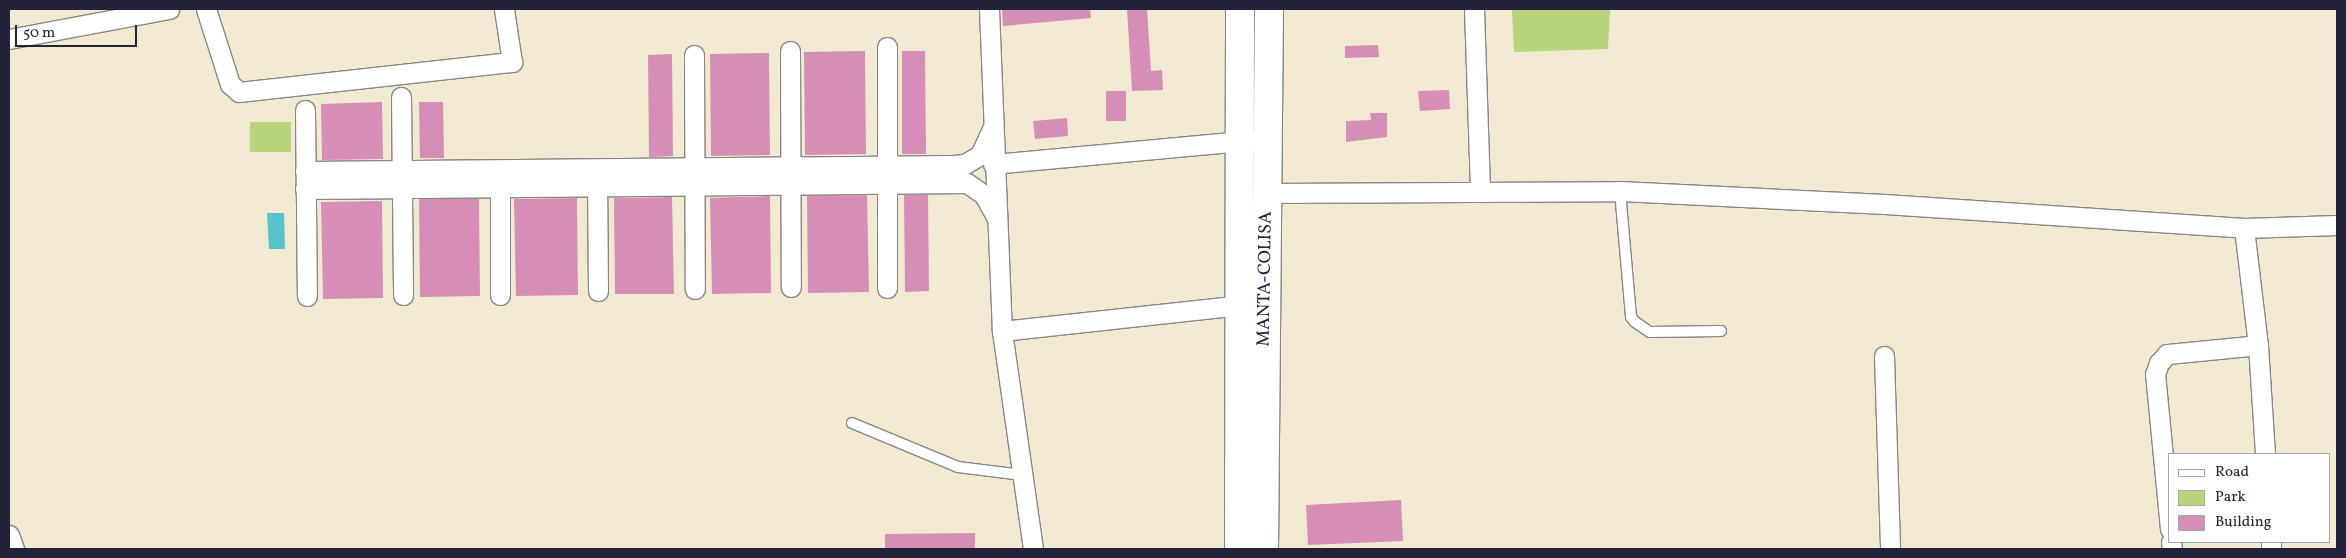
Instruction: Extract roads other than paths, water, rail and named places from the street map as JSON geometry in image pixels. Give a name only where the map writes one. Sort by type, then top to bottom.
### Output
[{"type":"highway","name":"MANTA-COLISA","points":[[1239,549],[1240,9]]},
{"type":"highway","name":"MANTA-COLISA","points":[[1264,549],[1269,9]]},
{"type":"street","points":[[9,39],[169,9]]},
{"type":"street","points":[[206,9],[230,84],[239,92],[512,62],[504,9]]},
{"type":"street","points":[[988,9],[993,164],[1002,331],[1033,549]]},
{"type":"street","points":[[1474,9],[1480,191]]},
{"type":"street","points":[[887,47],[887,288]]},
{"type":"street","points":[[790,51],[791,287]]},
{"type":"street","points":[[694,55],[695,289]]},
{"type":"street","points":[[401,97],[403,295]]},
{"type":"street","points":[[305,110],[307,296]]},
{"type":"street","points":[[949,174],[980,155],[992,129]]},
{"type":"street","points":[[993,164],[1267,139]]},
{"type":"street","points":[[305,180],[949,174],[974,186],[984,195],[996,217]]},
{"type":"street","points":[[597,178],[598,292]]},
{"type":"street","points":[[500,179],[500,295]]},
{"type":"street","points":[[1267,193],[1620,191],[1885,204],[2244,228],[2337,225]]},
{"type":"street","points":[[2244,228],[2258,345],[2265,453]]},
{"type":"street","points":[[1002,331],[1266,302]]},
{"type":"street","points":[[2168,508],[2155,374],[2159,363],[2168,354],[2258,345]]},
{"type":"street","points":[[1884,356],[1890,549]]},
{"type":"street","points":[[9,535],[14,549]]},
{"type":"lane","points":[[1620,191],[1631,317],[1650,332],[1721,331]]},
{"type":"lane","points":[[852,423],[958,467],[1023,475]]},
{"type":"water","points":[[267,213],[284,213],[285,249],[269,249]]}]
